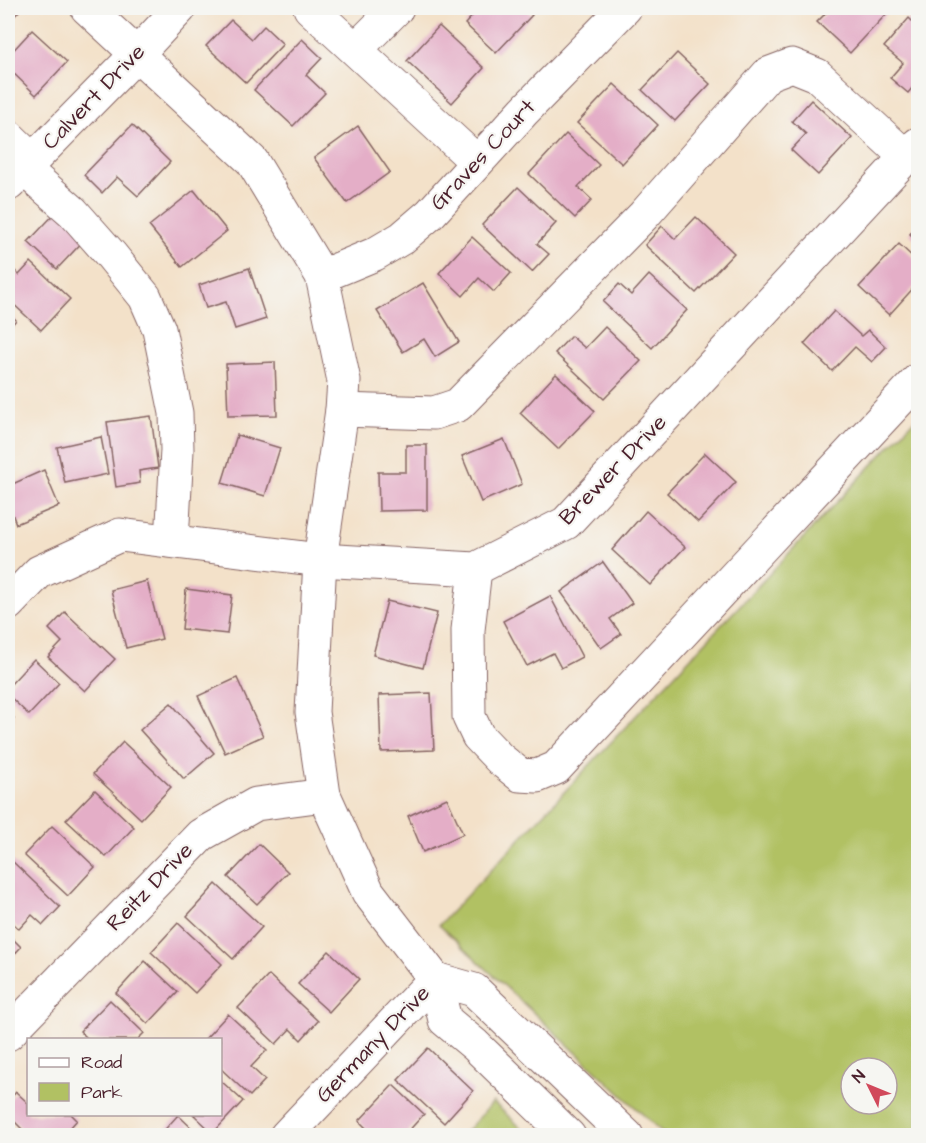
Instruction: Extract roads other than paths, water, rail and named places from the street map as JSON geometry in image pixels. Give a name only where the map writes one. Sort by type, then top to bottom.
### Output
[{"type":"street","points":[[87,8],[252,160],[322,276],[344,381],[342,410],[320,560],[312,712],[324,795],[368,892],[435,979],[445,1020],[476,1045],[569,1136]]},
{"type":"street","name":"Calvert Drive","points":[[21,171],[180,8]]},
{"type":"street","points":[[310,8],[477,162]]},
{"type":"street","points":[[356,49],[398,8]]},
{"type":"street","name":"Graves Court","points":[[322,276],[375,254],[402,238],[430,214],[524,111],[626,8]]},
{"type":"street","points":[[342,410],[434,413],[458,405],[644,214],[768,74],[792,65],[817,75],[912,151]]},
{"type":"street","points":[[8,136],[21,171],[74,212],[145,297],[159,329],[176,413],[177,450],[172,541]]},
{"type":"street","name":"Brewer Drive","points":[[8,604],[39,572],[120,535],[320,560],[475,569],[566,524],[912,151]]},
{"type":"street","points":[[475,569],[468,630],[469,717],[478,736],[500,759],[520,775],[537,776],[556,768],[918,380]]},
{"type":"street","name":"Reitz Drive","points":[[8,1034],[201,835],[256,804],[324,795]]},
{"type":"street","points":[[435,979],[474,990],[627,1136]]},
{"type":"street","name":"Germany Drive","points":[[286,1136],[435,979]]}]
